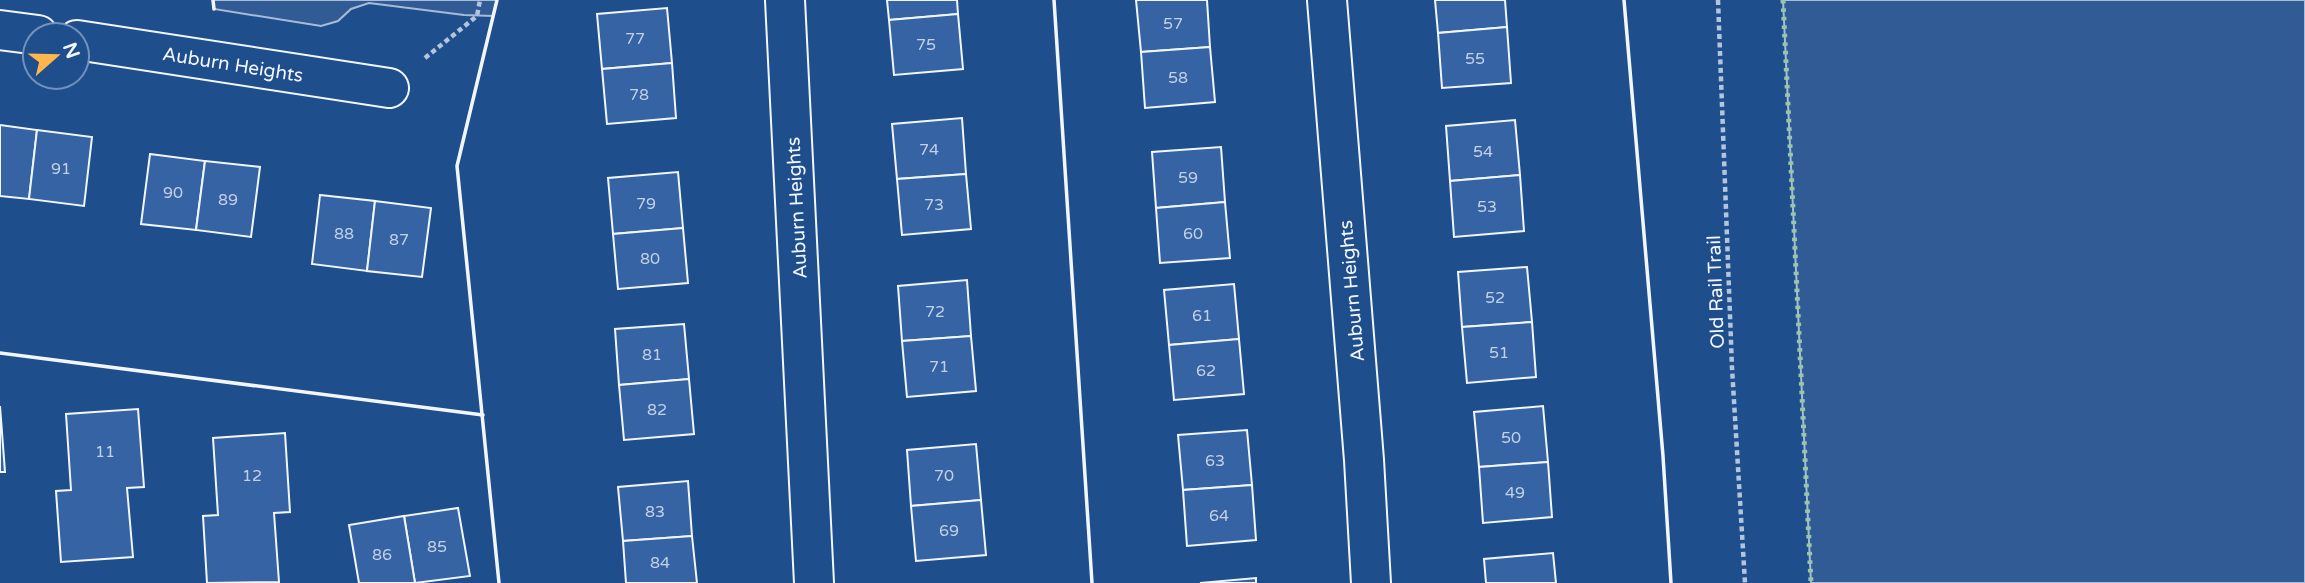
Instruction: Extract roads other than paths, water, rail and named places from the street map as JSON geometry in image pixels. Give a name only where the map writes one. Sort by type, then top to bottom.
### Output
[{"type":"street","name":"Auburn Heights","points":[[785,0],[814,583]]},
{"type":"street","name":"Auburn Heights","points":[[1327,0],[1364,460],[1371,583]]},
{"type":"street","points":[[0,30],[21,33]]},
{"type":"street","name":"Auburn Heights","points":[[91,42],[389,88]]}]
